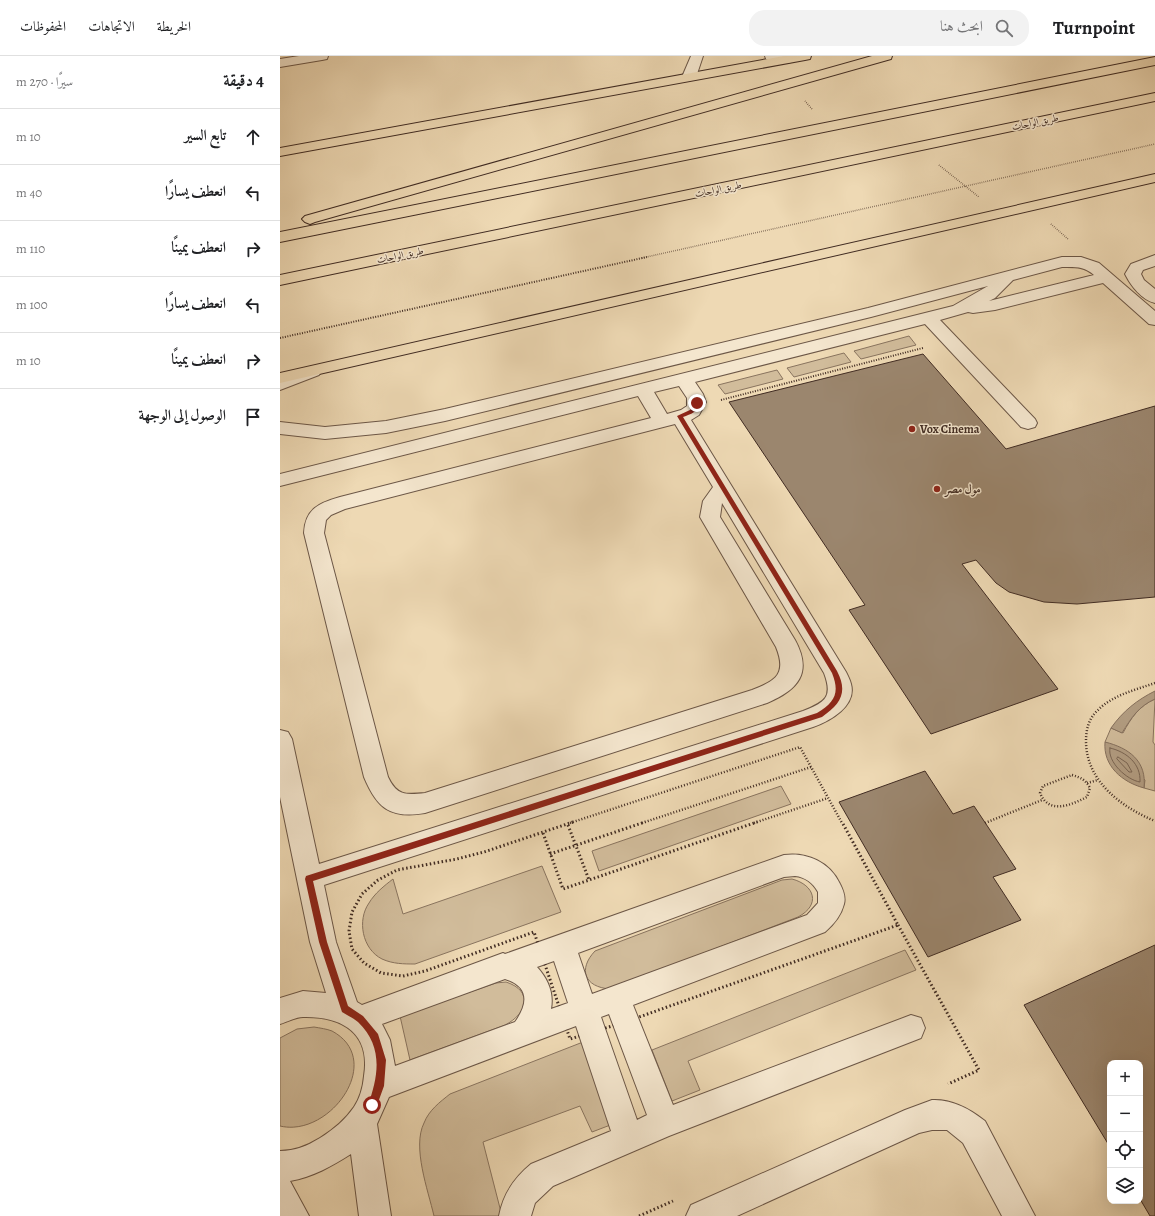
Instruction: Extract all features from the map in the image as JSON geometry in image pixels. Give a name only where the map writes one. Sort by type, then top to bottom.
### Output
[{"type":"main road","points":[[280,152],[804,56]]},
{"type":"main road","points":[[280,228],[886,56]]},
{"type":"main road","points":[[280,237],[1155,61]]},
{"type":"main road","name":"طريق الواحات","points":[[280,280],[1155,97]]},
{"type":"main road","points":[[280,378],[1155,178]]},
{"type":"street","points":[[280,63],[322,56]]},
{"type":"street","points":[[689,77],[697,56]]},
{"type":"street","points":[[771,56],[786,59]]},
{"type":"street","points":[[1155,246],[1153,251],[1155,256]]},
{"type":"street","points":[[1155,260],[1138,267],[1133,274],[1137,282],[1155,298]]},
{"type":"street","points":[[280,428],[325,433],[386,427],[445,415],[871,312],[1068,261],[1081,262],[1102,273],[1155,320]]},
{"type":"street","points":[[280,480],[684,380],[928,317],[959,310],[995,305],[1102,273]]},
{"type":"street","points":[[959,310],[989,294],[1010,275]]},
{"type":"street","points":[[928,317],[1028,423]]},
{"type":"street","points":[[280,385],[313,371]]},
{"type":"street","points":[[684,380],[696,398],[696,407],[692,411],[671,419],[340,504],[321,512],[315,519],[313,526],[315,539],[376,777],[383,793],[390,800],[401,804],[413,805],[425,803],[759,697],[774,691],[786,682],[792,670],[793,657],[710,517],[710,508],[714,497],[724,488]]},
{"type":"street","points":[[308,879],[805,720],[820,715],[832,707],[838,696],[840,684],[835,672],[724,488],[671,419],[644,390]]},
{"type":"street","points":[[280,739],[308,879],[323,942],[353,1014],[375,1037],[382,1060],[379,1086],[372,1105],[362,1123],[346,1139],[327,1153],[306,1162],[280,1166]]},
{"type":"street","points":[[280,1011],[302,1004],[324,1004],[353,1014],[562,946],[784,866],[795,864],[818,872],[827,883],[831,892],[831,903],[826,915],[816,924],[379,1086]]},
{"type":"street","points":[[562,946],[629,1139]]},
{"type":"street","points":[[503,966],[516,969],[527,975],[535,985],[539,996],[538,1009],[533,1022],[524,1033]]},
{"type":"street","points":[[616,998],[665,1123]]},
{"type":"street","points":[[515,1216],[516,1206],[522,1193],[532,1182],[542,1175],[665,1123],[911,1028]]},
{"type":"street","points":[[702,1216],[915,1120],[927,1115],[940,1114],[952,1116],[964,1122],[974,1132],[1020,1216]]},
{"type":"street","points":[[362,1123],[375,1216]]},
{"type":"street","points":[[280,1192],[288,1204],[293,1216]]},
{"type":"path","points":[[788,83],[830,126]]},
{"type":"path","points":[[280,338],[1155,144]]},
{"type":"path","points":[[917,147],[1000,214]]},
{"type":"path","points":[[1031,206],[1089,257],[1102,273]]},
{"type":"path","points":[[1155,683],[1114,698],[1099,709],[1089,723],[1085,746],[1088,763],[1098,780],[1111,795],[1130,809],[1155,821]]},
{"type":"path","points":[[550,854],[811,767]]},
{"type":"path","points":[[1072,775],[1083,779],[1087,783],[1090,788],[1089,793],[1087,797],[1082,799],[1056,807],[1051,806],[1042,800],[1040,793],[1041,789],[1047,784],[1072,775]]},
{"type":"path","points":[[1087,783],[1098,780]]},
{"type":"path","points":[[543,833],[564,889],[828,798]]},
{"type":"path","points":[[985,823],[1042,800]]},
{"type":"path","points":[[568,825],[589,880]]},
{"type":"path","points":[[898,925],[979,1070],[943,1086]]},
{"type":"path","points":[[639,1216],[675,1200]]},
{"type":"shaded area","points":[[909,336],[916,345],[861,359],[854,351]]},
{"type":"shaded area","points":[[844,353],[851,362],[794,377],[787,368]]},
{"type":"shaded area","points":[[777,370],[783,379],[725,394],[718,385]]},
{"type":"shaded area","points":[[1155,699],[1153,742],[1155,745],[1155,791],[1144,788],[1145,780],[1105,742],[1111,728],[1123,733],[1136,713],[1144,705]]},
{"type":"shaded area","points":[[781,786],[791,804],[599,871],[592,851]]},
{"type":"shaded area","points":[[542,866],[561,912],[415,964],[403,964],[386,961],[375,954],[366,941],[363,926],[365,910],[374,896],[393,879],[403,914]]},
{"type":"shaded area","points":[[792,879],[806,886],[810,890],[812,896],[810,907],[798,917],[610,989],[601,988],[594,985],[586,976],[585,970],[587,964],[595,951],[782,880]]},
{"type":"shaded area","points":[[905,950],[916,970],[688,1061],[700,1090],[672,1101],[652,1050]]},
{"type":"shaded area","points":[[506,982],[515,986],[521,991],[524,997],[522,1009],[513,1020],[505,1025],[410,1060],[400,1016],[496,983]]},
{"type":"shaded area","points":[[314,1027],[332,1031],[347,1044],[354,1060],[352,1077],[345,1094],[333,1109],[317,1120],[299,1127],[280,1126],[280,1038],[297,1029]]},
{"type":"shaded area","points":[[583,1042],[613,1124],[592,1132],[580,1106],[483,1142],[502,1216],[434,1216],[420,1156],[421,1133],[426,1118],[432,1110],[450,1094]]},
{"type":"water","points":[[1155,691],[1155,699],[1144,705],[1136,713],[1122,733],[1111,728],[1120,716],[1131,706]]},
{"type":"water","points":[[1105,742],[1122,748],[1135,757],[1143,770],[1144,788],[1128,782],[1116,772],[1107,758]]},
{"type":"building","points":[[923,354],[1006,449],[1155,406],[1155,597],[1077,604],[1044,602],[1009,592],[996,583],[976,560],[962,564],[1058,689],[931,734],[849,610],[865,605],[729,402]]},
{"type":"building","points":[[925,771],[953,814],[974,806],[1016,869],[993,877],[1021,920],[928,957],[839,802]]},
{"type":"building","points":[[1155,945],[1155,1216],[1150,1216],[1143,1204],[1143,1060],[1107,1060],[1107,1142],[1024,1005]]},
{"type":"place","name":"Vox Cinema","points":[[912,429]]},
{"type":"place","name":"مول مصر","points":[[937,489]]},
{"type":"route","points":[[372,1105],[379,1086],[382,1060],[375,1037],[360,1018],[345,1009],[332,975],[308,879],[820,715],[832,707],[838,696],[840,684],[835,672],[680,416],[687,415],[696,407],[697,403]]}]
